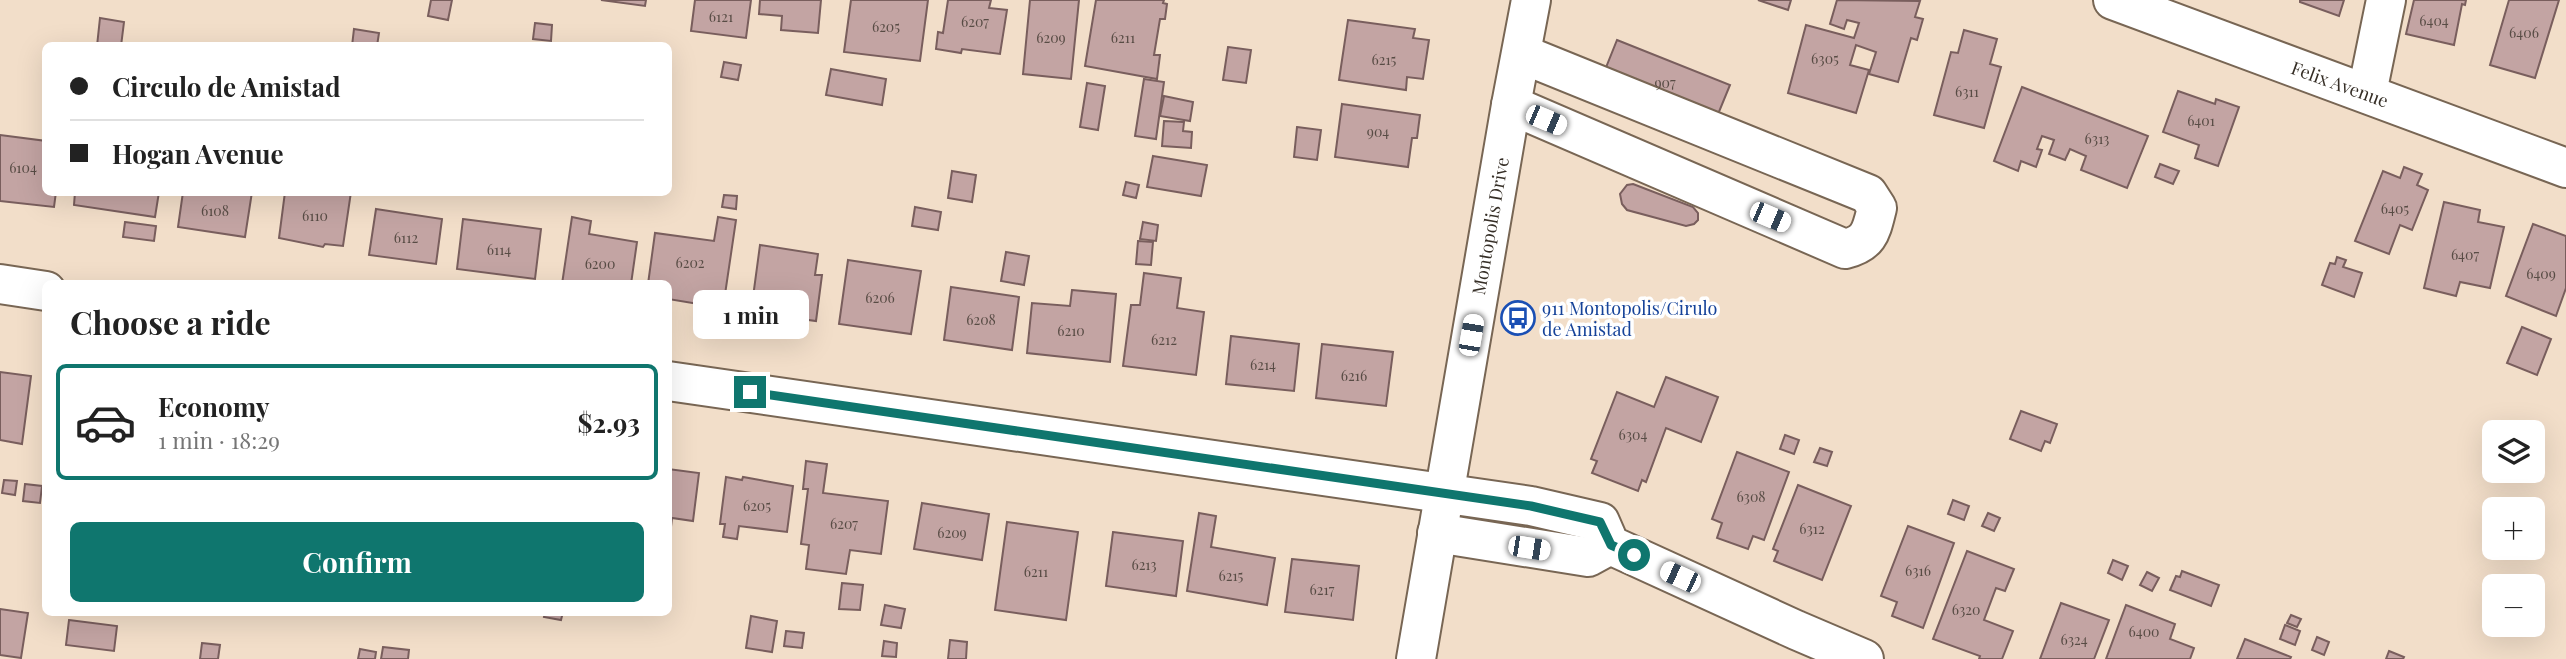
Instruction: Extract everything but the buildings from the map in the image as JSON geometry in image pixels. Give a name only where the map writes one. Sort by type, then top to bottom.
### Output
[{"type":"street","name":"Montopolis Drive","points":[[1416,659],[1531,0]]},
{"type":"street","name":"Felix Avenue","points":[[2113,0],[2566,168]]},
{"type":"street","points":[[2367,93],[2386,0]]},
{"type":"street","points":[[1511,105],[1845,249],[1859,246],[1870,233],[1877,208],[1868,194],[1522,54]]},
{"type":"street","points":[[0,284],[42,289]]},
{"type":"street","points":[[672,382],[1531,506],[1600,522],[1611,545],[1790,645],[1864,659]]},
{"type":"street","points":[[1437,533],[1588,557],[1611,545]]},
{"type":"place","name":"911 Montopolis/Cirulo de Amistad","points":[[1518,318]]},
{"type":"route","points":[[750,392],[1531,506],[1600,522],[1611,545],[1634,555]]}]
